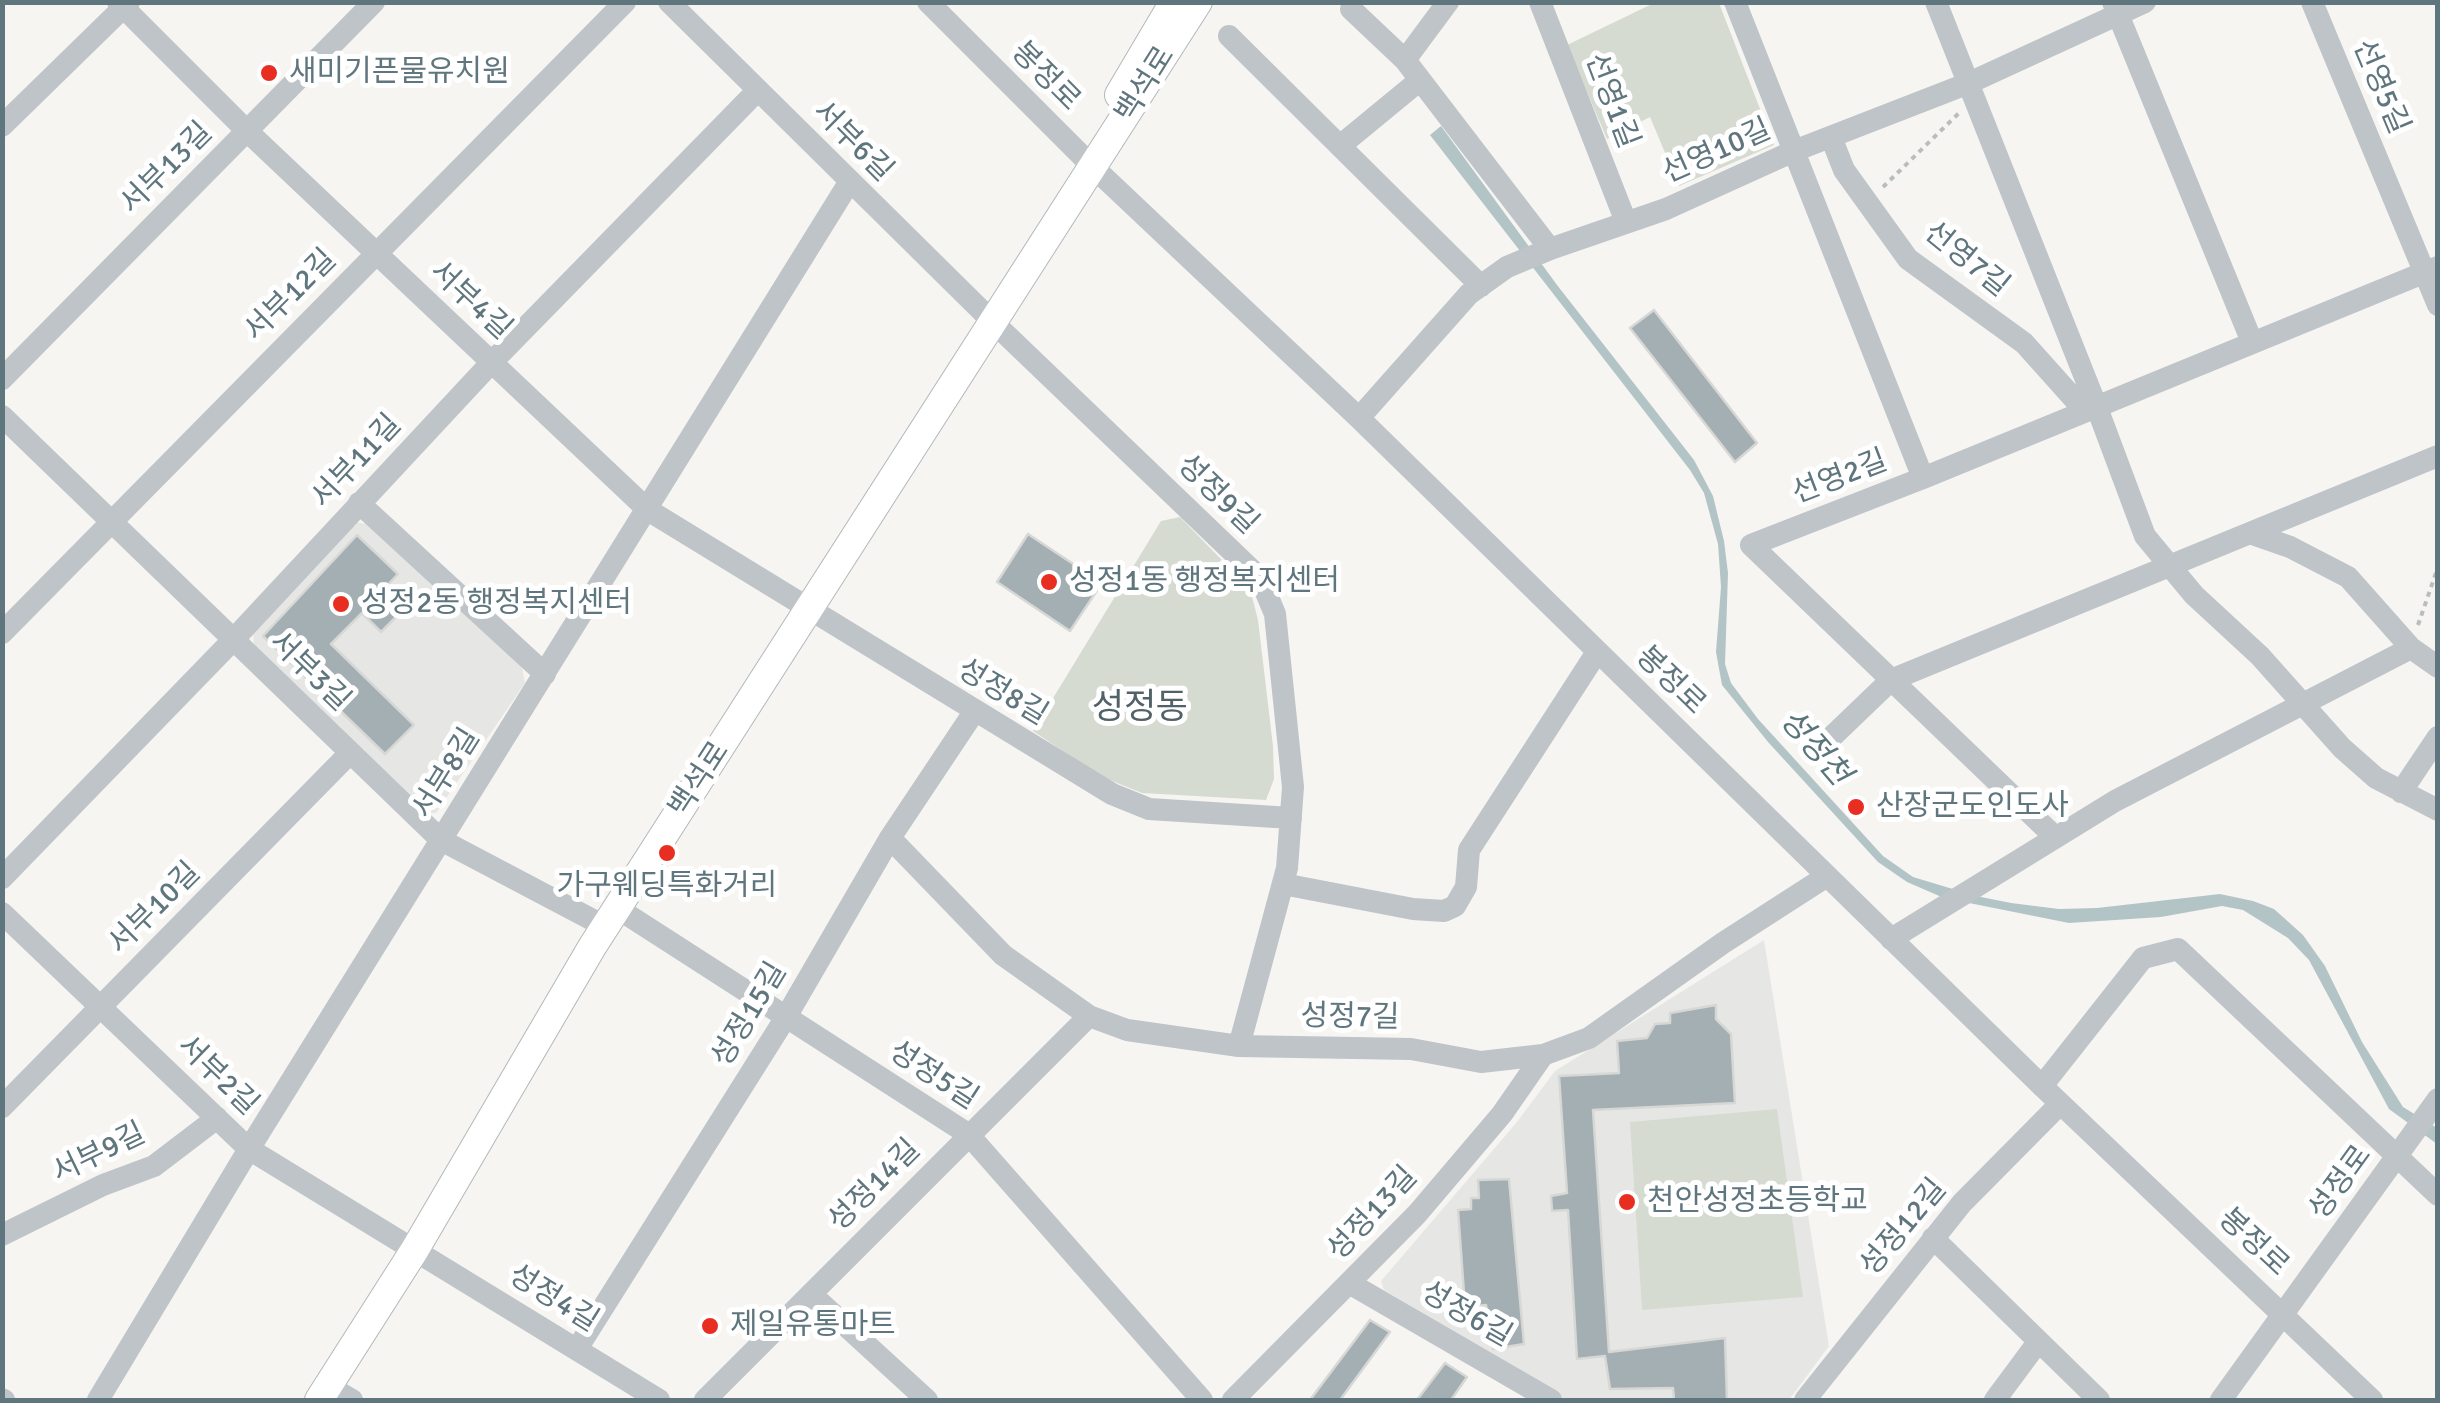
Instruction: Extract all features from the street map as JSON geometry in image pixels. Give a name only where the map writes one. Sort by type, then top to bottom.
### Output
[{"type":"main road","name":"백석로","points":[[323,1393],[414,1250],[612,918],[1117,132],[1193,4]]},
{"type":"street","name":"서부13길","points":[[2,379],[374,2]]},
{"type":"street","name":"서부12길","points":[[2,633],[624,2]]},
{"type":"street","name":"서부6길","points":[[669,2],[994,323]]},
{"type":"street","name":"봉정로","points":[[928,2],[1092,166],[1359,418],[2060,1104],[2372,1400]]},
{"type":"street","points":[[1405,60],[1448,2]]},
{"type":"street","name":"선영1길","points":[[1540,2],[1626,222]]},
{"type":"street","name":"선영2길","points":[[1735,2],[1922,478],[1751,545],[2055,837]]},
{"type":"street","points":[[1936,2],[2090,407],[2145,536],[2168,567],[2260,656],[2342,748],[2376,778],[2438,810]]},
{"type":"street","name":"선영10길","points":[[1359,418],[1470,294],[1507,268],[1666,209],[1794,151],[1968,83],[2116,8],[2145,2]]},
{"type":"street","name":"선영5길","points":[[2312,2],[2431,270],[2438,305]]},
{"type":"street","name":"서부4길","points":[[123,4],[247,130],[648,510],[809,609]]},
{"type":"street","points":[[2,126],[123,4]]},
{"type":"street","points":[[2116,8],[2252,342]]},
{"type":"street","points":[[1351,10],[1405,60],[1550,249]]},
{"type":"street","points":[[1229,36],[1481,286]]},
{"type":"street","points":[[1341,145],[1420,80]]},
{"type":"street","name":"서부11길","points":[[2,878],[233,640],[491,363],[758,90]]},
{"type":"street","name":"선영7길","points":[[1831,137],[1844,170],[1908,259],[2024,343],[2090,407]]},
{"type":"street","name":"서부8길","points":[[98,1400],[249,1149],[850,182]]},
{"type":"street","points":[[1922,478],[2431,270]]},
{"type":"street","name":"성정9길","points":[[994,323],[1260,578],[1275,614],[1293,787],[1291,818],[1282,884],[1239,1046]]},
{"type":"street","name":"서부3길","points":[[2,416],[440,840],[612,918]]},
{"type":"street","points":[[1815,753],[1891,680],[2438,456]]},
{"type":"street","points":[[360,503],[545,674]]},
{"type":"street","points":[[2250,534],[2290,547],[2348,577],[2411,648],[2438,667]]},
{"type":"street","name":"성정8길","points":[[809,609],[1112,794],[1148,809],[1291,818]]},
{"type":"street","points":[[1891,938],[2115,801],[2411,648]]},
{"type":"street","points":[[1282,884],[1413,909],[1444,911],[1455,906],[1466,887],[1470,850],[1598,652]]},
{"type":"street","name":"성정15길","points":[[577,1349],[786,1017],[890,838],[974,712]]},
{"type":"street","points":[[2401,792],[2438,737]]},
{"type":"street","name":"서부10길","points":[[2,1107],[350,753]]},
{"type":"street","name":"성정7길","points":[[890,838],[1003,955],[1089,1016],[1127,1030],[1239,1046],[1411,1049],[1481,1062],[1543,1055],[1589,1038],[1674,976],[1827,876]]},
{"type":"street","name":"서부2길","points":[[2,913],[249,1149],[414,1250]]},
{"type":"street","name":"성정5길","points":[[612,918],[786,1017],[968,1134],[1202,1400]]},
{"type":"street","points":[[2042,1086],[2143,958],[2178,949],[2401,1150],[2438,1195]]},
{"type":"street","name":"성정14길","points":[[706,1400],[1089,1016]]},
{"type":"street","name":"성정13길","points":[[1233,1400],[1429,1200],[1502,1114],[1543,1055]]},
{"type":"street","name":"성정12길","points":[[1805,1400],[1962,1203],[2060,1104]]},
{"type":"street","name":"성정로","points":[[2221,1400],[2434,1108]]},
{"type":"street","name":"서부9길","points":[[2,1236],[103,1184],[154,1166],[217,1118]]},
{"type":"street","points":[[1933,1238],[2099,1400]]},
{"type":"street","name":"성정4길","points":[[414,1250],[659,1400]]},
{"type":"street","name":"성정6길","points":[[1349,1284],[1552,1400]]},
{"type":"street","points":[[812,1294],[926,1400]]},
{"type":"street","points":[[1995,1400],[2038,1342]]},
{"type":"street","points":[[323,1393],[352,1400]]},
{"type":"path","points":[[1867,203],[1962,110]]},
{"type":"path","points":[[2411,648],[2438,567]]},
{"type":"shaded area","points":[[1654,3],[1719,3],[1774,145],[1679,186],[1650,117],[1607,139],[1567,45]]},
{"type":"shaded area","points":[[1441,126],[1557,285],[1694,460],[1713,496],[1724,541],[1728,573],[1725,664],[1731,683],[1758,719],[1883,856],[1913,877],[2011,903],[2059,909],[2097,908],[2220,894],[2274,909],[2303,935],[2325,966],[2362,1042],[2403,1107],[2437,1128],[2437,1144],[2389,1109],[2309,960],[2288,938],[2243,910],[2222,906],[2161,917],[2069,923],[1944,898],[1907,882],[1878,862],[1768,742],[1722,685],[1716,652],[1721,587],[1718,544],[1704,493],[1430,135]]},
{"type":"shaded area","points":[[1180,517],[1250,589],[1258,620],[1273,746],[1274,779],[1266,800],[1142,793],[1100,776],[1033,731],[1161,521]]},
{"type":"shaded area","points":[[355,522],[366,524],[521,662],[525,683],[436,813],[425,813],[254,647],[253,631]]},
{"type":"shaded area","name":"천안성정초등학교","points":[[1764,940],[1829,1346],[1789,1400],[1566,1400],[1384,1290],[1381,1281],[1517,1122],[1555,1071]]},
{"type":"shaded area","points":[[1777,1109],[1803,1297],[1642,1310],[1630,1122]]},
{"type":"building","points":[[1654,310],[1757,443],[1735,462],[1630,328]]},
{"type":"building","name":"성정1동 행정복지센터","points":[[1028,534],[1102,583],[1070,631],[997,582]]},
{"type":"building","name":"성정2동 행정복지센터","points":[[357,535],[398,574],[379,594],[399,614],[381,632],[362,613],[331,644],[414,725],[385,754],[263,636]]},
{"type":"building","points":[[1716,1005],[1716,1019],[1731,1034],[1735,1103],[1593,1110],[1609,1352],[1725,1338],[1727,1400],[1674,1399],[1673,1388],[1610,1389],[1605,1356],[1577,1359],[1568,1210],[1552,1211],[1551,1196],[1567,1193],[1559,1076],[1619,1073],[1617,1041],[1647,1038],[1655,1024],[1670,1023],[1670,1013]]},
{"type":"building","points":[[1509,1179],[1524,1344],[1493,1349],[1486,1305],[1465,1307],[1458,1210],[1471,1209],[1471,1198],[1479,1198],[1478,1180]]},
{"type":"building","points":[[1370,1320],[1390,1332],[1340,1400],[1310,1400]]},
{"type":"building","points":[[1445,1363],[1467,1377],[1451,1400],[1417,1400]]},
{"type":"place","name":"새미기픈물유치원","points":[[269,73]]},
{"type":"place","name":"성정1동 행정복지센터","points":[[1049,582]]},
{"type":"place","name":"성정2동 행정복지센터","points":[[341,604]]},
{"type":"place","name":"산장군도인도사","points":[[1856,807]]},
{"type":"place","name":"가구웨딩특화거리","points":[[667,853]]},
{"type":"place","name":"천안성정초등학교","points":[[1627,1202]]},
{"type":"place","name":"제일유통마트","points":[[710,1326]]},
{"type":"district","name":"성정동","points":[[1140,709]]},
{"type":"water label","name":"성정천","points":[[1814,748]]}]
